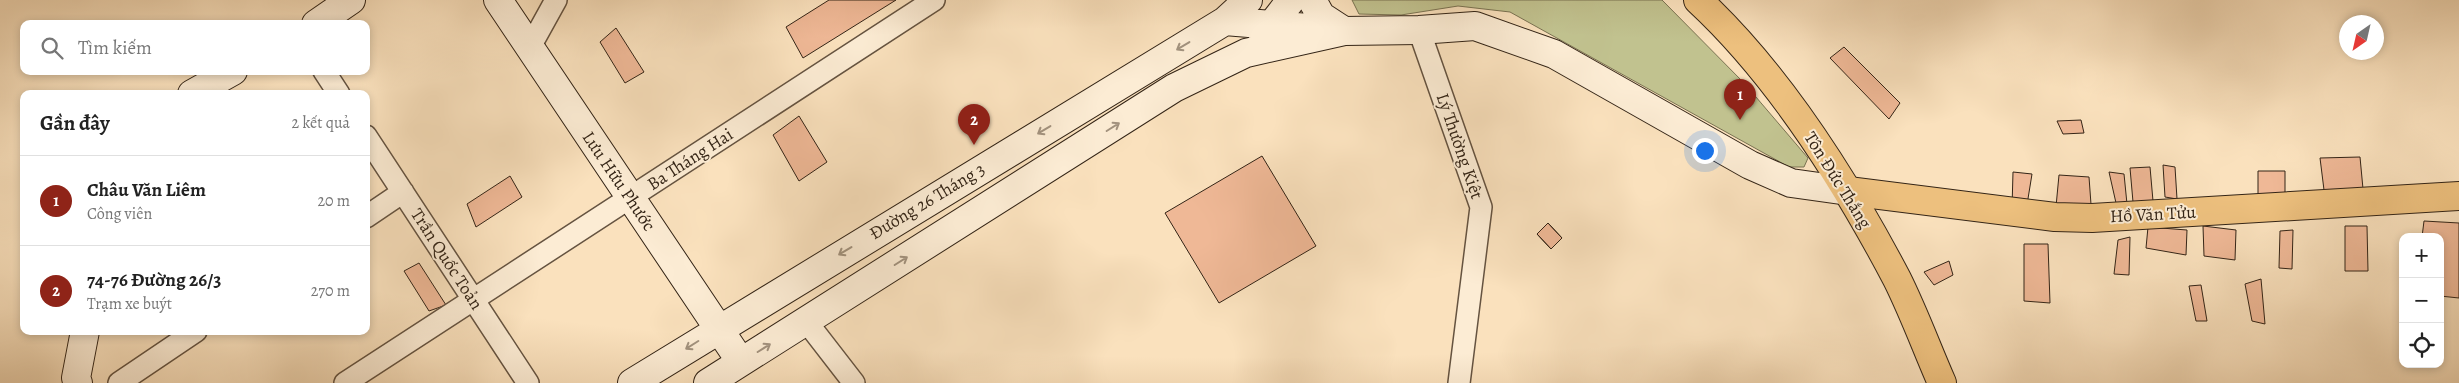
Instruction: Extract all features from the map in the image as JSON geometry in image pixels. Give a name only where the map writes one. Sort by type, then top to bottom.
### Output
[{"type":"main road","name":"Tôn Đức Thắng","points":[[1698,0],[1773,82],[1848,191],[1897,281],[1942,383]]},
{"type":"main road","name":"Hồ Văn Tửu","points":[[1848,191],[2055,217],[2092,218],[2459,196]]},
{"type":"street","points":[[322,20],[351,0]]},
{"type":"street","name":"Lưu Hữu Phước","points":[[498,0],[717,329],[741,362]]},
{"type":"street","points":[[530,48],[556,0]]},
{"type":"street","name":"Ba Tháng Hai","points":[[345,383],[934,0]]},
{"type":"street","name":"Đường 26 Tháng 3","points":[[632,383],[717,329],[1225,21],[1248,0]]},
{"type":"street","points":[[1246,53],[1273,26],[1291,0]]},
{"type":"street","points":[[1312,0],[1321,16],[1344,31]]},
{"type":"street","points":[[1225,21],[1344,31],[1419,30],[1475,26],[1554,54],[1750,165],[1791,183],[1848,191]]},
{"type":"street","name":"Lý Thường Kiệt","points":[[1419,30],[1481,207],[1459,383]]},
{"type":"street","points":[[1246,53],[1344,31]]},
{"type":"street","name":"Đường 26 Tháng 3","points":[[708,383],[1174,88],[1246,53]]},
{"type":"street","points":[[199,90],[226,75]]},
{"type":"street","points":[[327,75],[336,90]]},
{"type":"street","name":"Trần Quốc Toản","points":[[370,142],[528,383]]},
{"type":"street","points":[[370,214],[403,192]]},
{"type":"street","points":[[806,321],[854,383]]},
{"type":"street","points":[[78,383],[76,378],[84,335]]},
{"type":"street","points":[[118,383],[190,335]]},
{"type":"green space","points":[[1352,0],[1662,0],[1744,83],[1808,158],[1804,167],[1789,167],[1510,12],[1458,6],[1401,15],[1359,14]]},
{"type":"building","points":[[829,0],[896,0],[803,58],[786,27]]},
{"type":"building","points":[[616,28],[644,72],[625,83],[600,42]]},
{"type":"building","points":[[1844,47],[1900,103],[1889,119],[1830,58]]},
{"type":"building","points":[[799,116],[827,162],[799,181],[773,135]]},
{"type":"building","points":[[2081,120],[2084,133],[2063,134],[2057,121]]},
{"type":"building","points":[[1262,156],[1316,246],[1219,303],[1165,213]]},
{"type":"building","points":[[2360,157],[2363,189],[2324,190],[2320,158]]},
{"type":"building","points":[[2163,165],[2175,167],[2177,199],[2165,197]]},
{"type":"building","points":[[2150,167],[2153,201],[2133,202],[2130,168]]},
{"type":"building","points":[[2258,171],[2285,171],[2285,193],[2258,195]]},
{"type":"building","points":[[2013,172],[2032,174],[2026,211],[2012,208]]},
{"type":"building","points":[[2109,172],[2124,174],[2127,204],[2116,203]]},
{"type":"building","points":[[2059,175],[2089,177],[2092,218],[2055,217]]},
{"type":"building","points":[[510,176],[522,197],[476,227],[467,204]]},
{"type":"building","points":[[2424,221],[2459,223],[2459,298],[2444,296],[2444,233],[2422,233]]},
{"type":"building","points":[[1548,223],[1562,238],[1551,249],[1537,234]]},
{"type":"building","points":[[1548,223],[1562,238],[1551,249],[1537,234]]},
{"type":"building","points":[[2203,226],[2236,230],[2235,260],[2204,256]]},
{"type":"building","points":[[2345,226],[2367,226],[2368,271],[2345,271]]},
{"type":"building","points":[[2148,227],[2187,230],[2186,255],[2146,248]]},
{"type":"building","points":[[2293,230],[2292,269],[2279,268],[2280,231]]},
{"type":"building","points":[[2130,237],[2129,275],[2114,274],[2118,240]]},
{"type":"building","points":[[2024,244],[2048,244],[2050,303],[2024,301]]},
{"type":"building","points":[[1949,261],[1953,275],[1934,285],[1924,272]]},
{"type":"building","points":[[419,263],[446,305],[429,311],[404,271]]},
{"type":"building","points":[[2261,279],[2265,324],[2252,321],[2245,284]]},
{"type":"building","points":[[2201,285],[2207,321],[2196,321],[2189,286]]},
{"type":"place","name":"Châu Văn Liêm","points":[[1740,120]]},
{"type":"place","name":"74-76 Đường 26/3","points":[[974,145]]}]
